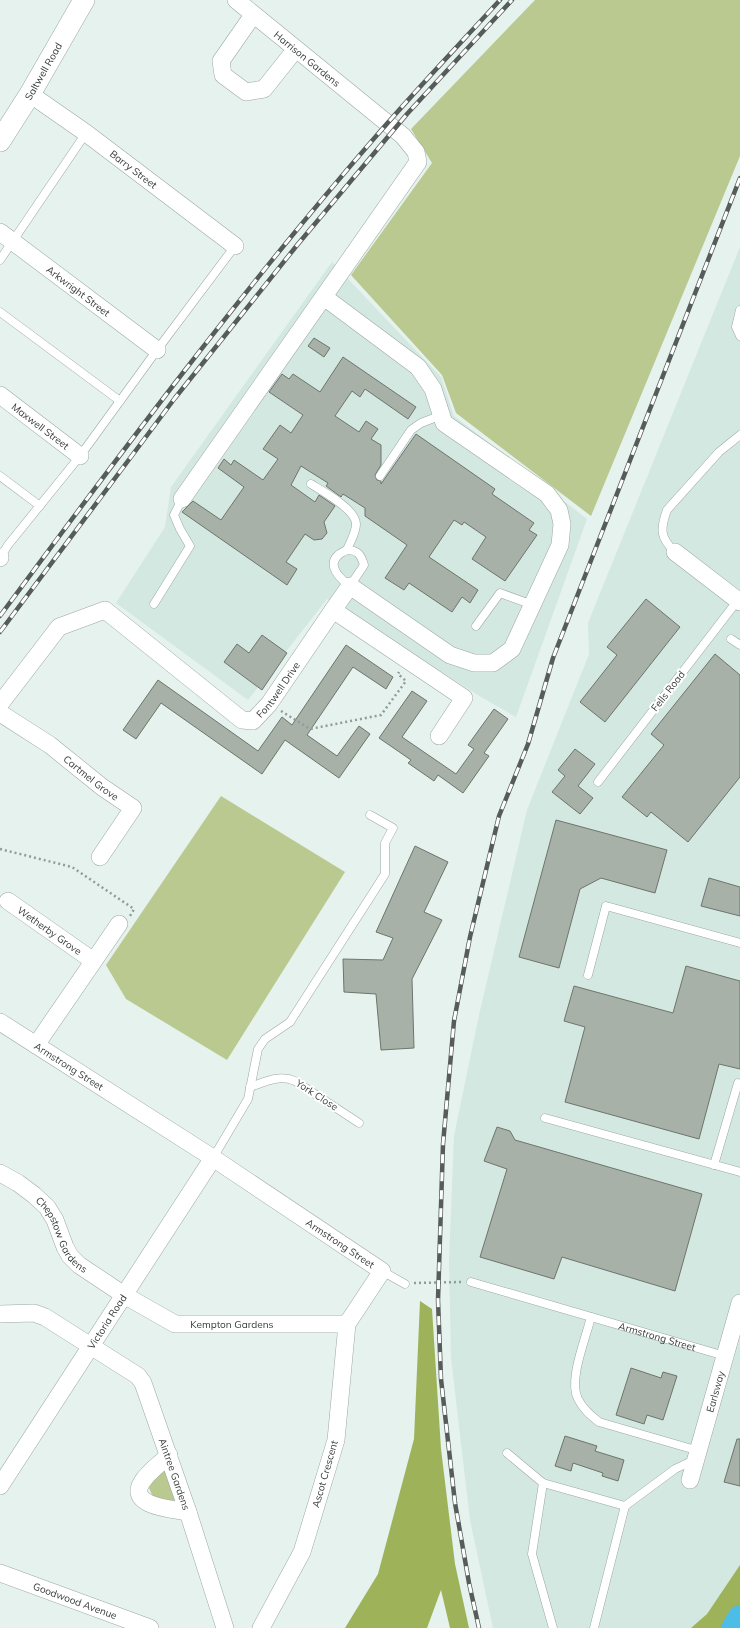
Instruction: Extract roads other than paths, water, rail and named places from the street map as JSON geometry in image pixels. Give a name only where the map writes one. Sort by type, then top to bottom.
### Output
[{"type":"street","name":"Saltwell Road","points":[[0,141],[30,94],[84,0]]},
{"type":"street","name":"Harrison Gardens","points":[[182,499],[418,162],[416,152],[403,136],[380,116],[295,50],[236,0]]},
{"type":"street","points":[[253,15],[221,61],[223,75],[246,92],[264,89],[295,50]]},
{"type":"street","name":"Barry Street","points":[[30,94],[86,133],[235,246]]},
{"type":"street","name":"Arkwright Street","points":[[6,237],[157,350]]},
{"type":"street","points":[[324,297],[418,367],[433,389],[444,423],[547,494],[559,510],[562,524],[560,545],[512,649],[493,663],[474,663],[450,655],[350,586]]},
{"type":"street","name":"Maxwell Street","points":[[0,395],[80,456]]},
{"type":"street","points":[[675,552],[739,601]]},
{"type":"street","name":"Fontwell Drive","points":[[0,704],[59,627],[105,610],[242,720],[253,721],[269,704],[350,586]]},
{"type":"street","points":[[333,610],[464,698],[439,736]]},
{"type":"street","name":"Cartmel Grove","points":[[0,713],[50,745],[102,787],[134,808],[100,857]]},
{"type":"street","name":"Wetherby Grove","points":[[8,901],[92,960]]},
{"type":"street","name":"Wetherby Grove","points":[[36,1045],[92,960],[119,924]]},
{"type":"street","name":"Armstrong Street","points":[[0,1022],[213,1158],[382,1271]]},
{"type":"street","name":"Victoria Road","points":[[0,1486],[213,1158]]},
{"type":"street","name":"Chepstow Gardens","points":[[0,1173],[18,1183],[34,1195],[47,1208],[55,1220],[65,1248],[74,1260],[124,1295]]},
{"type":"street","name":"Ascot Crescent","points":[[261,1628],[302,1552],[336,1440],[346,1324],[382,1271]]},
{"type":"street","name":"Kempton Gardens","points":[[124,1295],[167,1320],[184,1325],[346,1324]]},
{"type":"street","name":"Earlsway","points":[[690,1480],[740,1303]]},
{"type":"street","name":"Aintree Gardens","points":[[0,1314],[34,1313],[45,1317],[91,1345],[138,1376],[144,1382],[225,1628]]},
{"type":"street","points":[[168,1455],[142,1482],[139,1488],[140,1495],[145,1502],[151,1505],[188,1512]]},
{"type":"street","name":"Goodwood Avenue","points":[[0,1572],[150,1628]]},
{"type":"lane","points":[[0,260],[6,237],[86,133]]},
{"type":"lane","points":[[0,558],[80,456],[235,246]]},
{"type":"lane","points":[[740,310],[736,327],[740,336]]},
{"type":"lane","points":[[0,312],[120,401]]},
{"type":"lane","points":[[380,476],[411,430],[421,423],[442,415]]},
{"type":"lane","points":[[675,552],[666,544],[662,533],[663,522],[668,510],[719,452],[740,435]]},
{"type":"lane","points":[[0,476],[40,506]]},
{"type":"lane","points":[[311,484],[350,510],[355,518],[355,530],[347,550]]},
{"type":"lane","points":[[154,604],[190,546],[180,530],[174,515],[182,499]]},
{"type":"lane","points":[[347,550],[355,550],[359,554],[364,565],[350,586],[339,578],[335,573],[334,566],[338,556],[347,550]]},
{"type":"lane","points":[[476,626],[500,593],[533,605]]},
{"type":"lane","name":"Fells Road","points":[[598,782],[739,601]]},
{"type":"lane","points":[[731,639],[740,645]]},
{"type":"lane","points":[[213,1158],[248,1098],[258,1049],[265,1040],[285,1026],[295,1015],[384,874],[386,844],[393,828],[370,816]]},
{"type":"lane","points":[[588,975],[606,906],[740,943]]},
{"type":"lane","name":"York Close","points":[[250,1087],[279,1078],[287,1078],[295,1081],[359,1123]]},
{"type":"lane","points":[[714,1165],[738,1083]]},
{"type":"lane","points":[[545,1118],[740,1172]]},
{"type":"lane","name":"Armstrong Street","points":[[382,1271],[404,1284]]},
{"type":"lane","name":"Armstrong Street","points":[[471,1282],[725,1356]]},
{"type":"lane","points":[[591,1317],[575,1377],[577,1398],[586,1412],[599,1422],[698,1455]]},
{"type":"lane","points":[[507,1453],[543,1483],[625,1506]]},
{"type":"lane","points":[[594,1628],[625,1506],[675,1469],[698,1455]]},
{"type":"lane","points":[[543,1483],[532,1554],[553,1628]]},
{"type":"waterway","points":[[734,1628],[740,1618]]},
{"type":"railway","points":[[0,616],[135,435],[274,257],[387,124],[500,0]]},
{"type":"railway","points":[[0,632],[175,398],[298,244],[407,114],[512,0]]},
{"type":"railway","points":[[479,1628],[469,1583],[455,1503],[441,1379],[438,1300],[443,1144],[454,1021],[470,937],[499,816],[528,744],[553,658],[740,178]]}]
